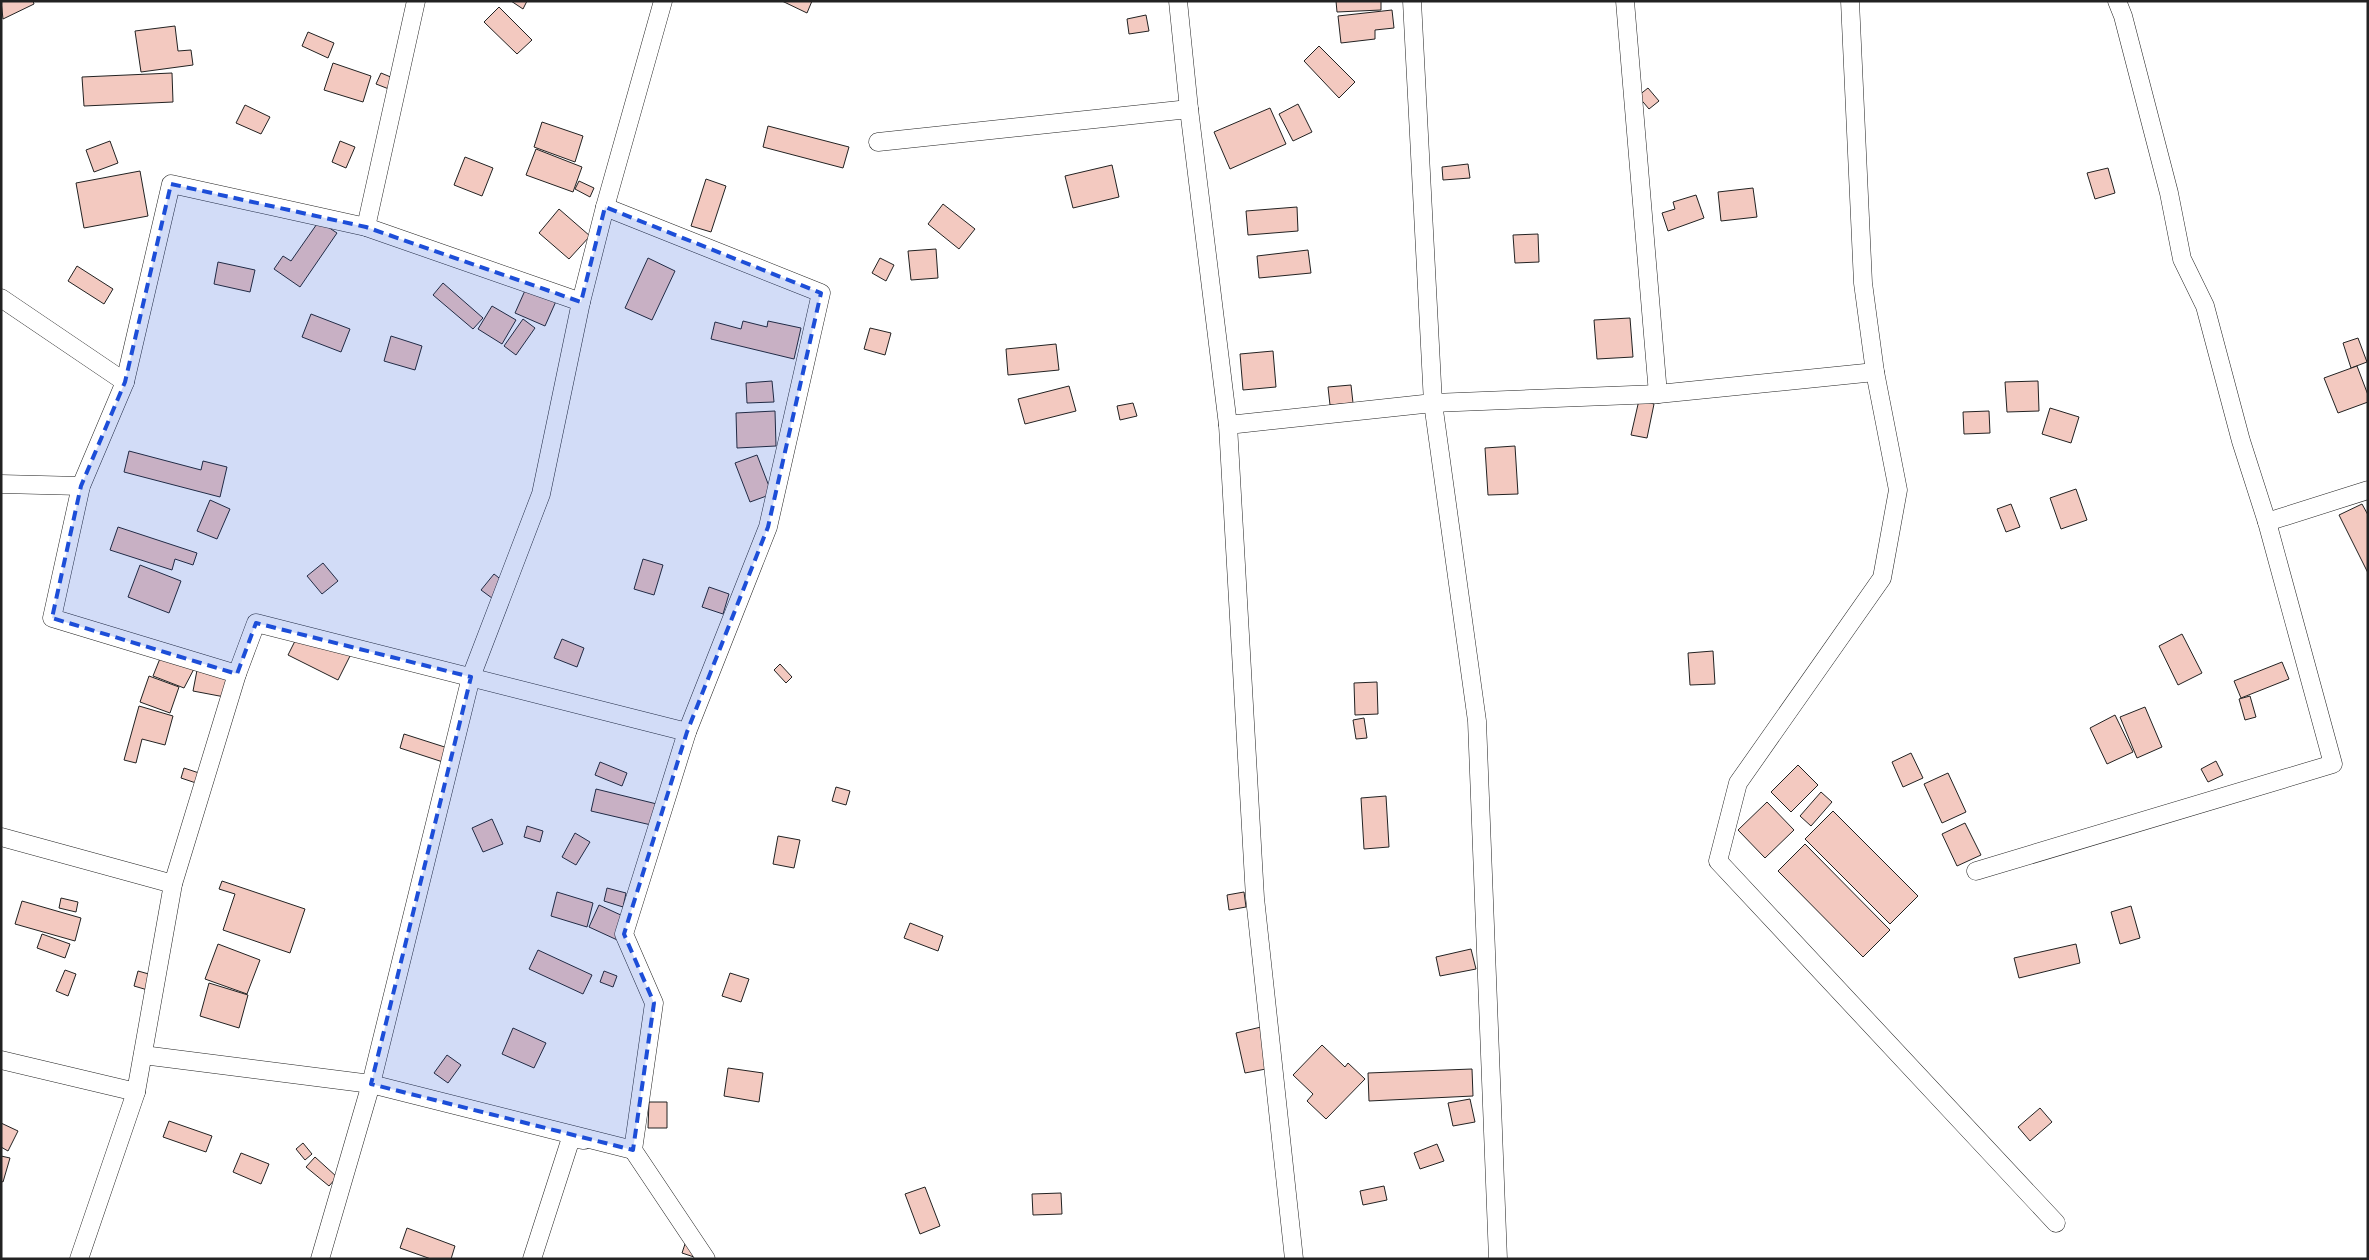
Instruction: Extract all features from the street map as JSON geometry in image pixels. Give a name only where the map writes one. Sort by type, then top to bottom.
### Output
[{"type":"street","points":[[366,227],[416,1]]},
{"type":"street","points":[[320,1259],[372,1084],[471,677],[541,494],[581,302],[605,207],[663,1]]},
{"type":"street","points":[[1178,1],[1189,110],[1228,425],[1255,898],[1294,1259]]},
{"type":"street","points":[[1412,1],[1434,403],[1477,721],[1498,1259]]},
{"type":"street","points":[[1625,1],[1658,394]]},
{"type":"street","points":[[1850,1],[1863,283],[1875,372],[1898,490],[1882,578],[1738,783],[1718,861],[2056,1223]]},
{"type":"street","points":[[1976,871],[2333,764],[2267,522],[2241,441],[2205,306],[2182,259],[2169,193],[2123,16],[2117,1]]},
{"type":"street","points":[[878,142],[1189,110]]},
{"type":"street","points":[[237,674],[52,618],[81,486],[125,382],[171,184],[366,227],[581,302]]},
{"type":"street","points":[[605,207],[821,293],[768,527],[687,732],[624,934],[654,1003],[633,1150],[706,1259]]},
{"type":"street","points":[[1,298],[125,382]]},
{"type":"street","points":[[1228,425],[1434,403],[1658,394],[1875,372]]},
{"type":"street","points":[[1,484],[81,486]]},
{"type":"street","points":[[2267,522],[2368,490]]},
{"type":"street","points":[[78,1259],[136,1092],[173,884],[237,674],[256,623],[687,732]]},
{"type":"street","points":[[1,837],[173,884]]},
{"type":"street","points":[[143,1056],[372,1084],[633,1150]]},
{"type":"street","points":[[1,1060],[136,1092]]},
{"type":"street","points":[[532,1259],[572,1138],[633,1150]]},
{"type":"highlighted area","points":[[171,184],[366,227],[581,302],[605,207],[821,293],[768,527],[687,732],[624,934],[654,1003],[633,1150],[371,1084],[471,677],[256,623],[237,674],[52,618],[81,486],[125,382]]},
{"type":"building","points":[[1,1],[33,1],[34,4],[3,19]]},
{"type":"building","points":[[511,1],[527,1],[523,9]]},
{"type":"building","points":[[782,1],[812,1],[807,13]]},
{"type":"building","points":[[1336,1],[1381,1],[1381,10],[1337,12]]},
{"type":"building","points":[[499,7],[532,40],[517,54],[484,22]]},
{"type":"building","points":[[1392,10],[1394,28],[1375,30],[1375,39],[1341,43],[1338,16]]},
{"type":"building","points":[[1146,15],[1149,31],[1129,34],[1127,19]]},
{"type":"building","points":[[175,26],[178,51],[191,50],[193,65],[141,72],[135,31]]},
{"type":"building","points":[[308,32],[334,43],[328,58],[302,46]]},
{"type":"building","points":[[1319,46],[1355,82],[1339,98],[1304,61]]},
{"type":"building","points":[[333,63],[371,76],[363,102],[324,90]]},
{"type":"building","points":[[172,73],[173,102],[84,106],[82,77]]},
{"type":"building","points":[[381,73],[398,80],[394,91],[376,84]]},
{"type":"building","points":[[1648,88],[1659,101],[1649,109],[1638,96]]},
{"type":"building","points":[[1298,104],[1312,132],[1293,141],[1279,114]]},
{"type":"building","points":[[245,105],[270,117],[261,134],[236,123]]},
{"type":"building","points":[[1270,108],[1286,144],[1230,169],[1214,132]]},
{"type":"building","points":[[542,122],[583,136],[575,162],[534,147]]},
{"type":"building","points":[[768,126],[849,147],[843,168],[763,147]]},
{"type":"building","points":[[110,141],[118,163],[94,172],[86,150]]},
{"type":"building","points":[[340,141],[355,147],[346,168],[332,162]]},
{"type":"building","points":[[536,149],[582,167],[573,192],[526,175]]},
{"type":"building","points":[[465,157],[493,168],[482,196],[454,185]]},
{"type":"building","points":[[1468,164],[1470,178],[1443,180],[1442,167]]},
{"type":"building","points":[[1112,165],[1119,197],[1073,208],[1065,176]]},
{"type":"building","points":[[2108,168],[2115,193],[2095,199],[2087,173]]},
{"type":"building","points":[[140,171],[148,216],[84,228],[76,183]]},
{"type":"building","points":[[706,179],[726,186],[711,232],[691,226]]},
{"type":"building","points":[[579,181],[594,188],[590,197],[575,189]]},
{"type":"building","points":[[1753,188],[1757,217],[1721,221],[1718,192]]},
{"type":"building","points":[[1696,195],[1704,218],[1668,231],[1662,213],[1675,209],[1673,202]]},
{"type":"building","points":[[943,204],[975,229],[959,249],[928,224]]},
{"type":"building","points":[[1297,207],[1298,231],[1248,235],[1246,211]]},
{"type":"building","points":[[559,209],[590,236],[569,259],[539,233]]},
{"type":"building","points":[[319,221],[337,233],[300,287],[274,269],[283,256],[291,261]]},
{"type":"building","points":[[1538,234],[1539,262],[1515,263],[1513,235]]},
{"type":"building","points":[[936,249],[938,278],[911,280],[908,251]]},
{"type":"building","points":[[1308,250],[1311,273],[1259,278],[1257,256]]},
{"type":"building","points":[[648,258],[675,271],[652,320],[625,308]]},
{"type":"building","points":[[880,258],[894,265],[886,281],[872,273]]},
{"type":"building","points":[[218,262],[255,270],[250,292],[214,284]]},
{"type":"building","points":[[77,266],[113,289],[104,304],[68,281]]},
{"type":"building","points":[[443,283],[483,318],[473,329],[433,295]]},
{"type":"building","points":[[527,286],[557,299],[545,326],[515,313]]},
{"type":"building","points":[[492,306],[516,320],[502,344],[478,329]]},
{"type":"building","points":[[311,314],[350,329],[341,352],[302,337]]},
{"type":"building","points":[[1630,318],[1633,357],[1597,359],[1594,320]]},
{"type":"building","points":[[523,319],[535,328],[516,355],[504,346]]},
{"type":"building","points":[[743,321],[767,327],[768,321],[801,328],[794,359],[711,339],[715,322],[741,329]]},
{"type":"building","points":[[870,328],[891,333],[885,355],[864,349]]},
{"type":"building","points":[[391,336],[422,346],[415,370],[384,361]]},
{"type":"building","points":[[2358,338],[2367,362],[2351,368],[2343,343]]},
{"type":"building","points":[[1056,344],[1059,370],[1008,375],[1006,349]]},
{"type":"building","points":[[1273,351],[1276,387],[1243,390],[1240,354]]},
{"type":"building","points":[[2357,366],[2368,395],[2368,402],[2338,413],[2324,378]]},
{"type":"building","points":[[772,381],[774,402],[747,403],[746,383]]},
{"type":"building","points":[[2038,381],[2039,411],[2007,412],[2005,382]]},
{"type":"building","points":[[1351,385],[1353,403],[1330,405],[1328,387]]},
{"type":"building","points":[[1069,386],[1076,411],[1025,424],[1018,399]]},
{"type":"building","points":[[1639,400],[1654,404],[1647,438],[1631,435]]},
{"type":"building","points":[[1133,403],[1137,416],[1120,420],[1117,406]]},
{"type":"building","points":[[2050,408],[2079,417],[2071,443],[2042,434]]},
{"type":"building","points":[[775,411],[776,446],[737,448],[736,413]]},
{"type":"building","points":[[1989,411],[1990,433],[1964,434],[1963,412]]},
{"type":"building","points":[[1515,446],[1518,494],[1488,495],[1485,448]]},
{"type":"building","points":[[129,451],[201,470],[203,461],[227,467],[220,497],[124,472]]},
{"type":"building","points":[[757,455],[772,494],[750,502],[735,463]]},
{"type":"building","points":[[2076,489],[2087,520],[2061,529],[2050,498]]},
{"type":"building","points":[[210,500],[230,509],[217,539],[197,531]]},
{"type":"building","points":[[2011,504],[2020,527],[2006,532],[1997,509]]},
{"type":"building","points":[[2362,504],[2368,515],[2368,573],[2339,515]]},
{"type":"building","points":[[118,527],[197,553],[193,565],[175,559],[172,570],[110,550]]},
{"type":"building","points":[[643,559],[663,565],[654,595],[634,589]]},
{"type":"building","points":[[323,563],[338,581],[322,594],[307,576]]},
{"type":"building","points":[[140,565],[181,581],[169,613],[128,597]]},
{"type":"building","points":[[494,574],[512,588],[500,604],[481,590]]},
{"type":"building","points":[[709,587],[729,594],[723,614],[702,607]]},
{"type":"building","points":[[301,629],[351,654],[338,680],[288,655]]},
{"type":"building","points":[[2182,634],[2202,673],[2178,685],[2159,646]]},
{"type":"building","points":[[562,639],[584,648],[577,667],[554,658]]},
{"type":"building","points":[[163,651],[196,665],[184,688],[153,676]]},
{"type":"building","points":[[1713,651],[1715,684],[1690,685],[1688,653]]},
{"type":"building","points":[[199,660],[236,667],[230,698],[193,691]]},
{"type":"building","points":[[2282,662],[2289,679],[2241,698],[2234,681]]},
{"type":"building","points":[[780,664],[792,677],[786,683],[774,670]]},
{"type":"building","points":[[149,676],[179,687],[170,713],[140,702]]},
{"type":"building","points":[[1377,682],[1378,714],[1355,715],[1354,683]]},
{"type":"building","points":[[2250,696],[2256,717],[2245,720],[2239,699]]},
{"type":"building","points":[[139,706],[173,716],[165,745],[142,739],[136,763],[124,760]]},
{"type":"building","points":[[2145,707],[2162,747],[2137,758],[2120,717]]},
{"type":"building","points":[[2115,715],[2133,752],[2107,764],[2090,728]]},
{"type":"building","points":[[1364,718],[1367,738],[1356,739],[1353,720]]},
{"type":"building","points":[[404,734],[454,750],[449,764],[400,748]]},
{"type":"building","points":[[1911,753],[1923,778],[1903,787],[1892,762]]},
{"type":"building","points":[[2216,761],[2223,775],[2208,782],[2201,769]]},
{"type":"building","points":[[600,762],[627,773],[622,786],[595,775]]},
{"type":"building","points":[[1798,765],[1818,785],[1791,812],[1771,792]]},
{"type":"building","points":[[184,768],[202,774],[199,784],[181,778]]},
{"type":"building","points":[[1948,773],[1966,812],[1942,823],[1924,784]]},
{"type":"building","points":[[836,787],[850,791],[846,805],[832,801]]},
{"type":"building","points":[[596,789],[669,807],[664,828],[591,811]]},
{"type":"building","points":[[1821,792],[1832,802],[1811,826],[1800,816]]},
{"type":"building","points":[[1386,796],[1389,847],[1364,849],[1361,798]]},
{"type":"building","points":[[1767,802],[1794,830],[1765,858],[1738,830]]},
{"type":"building","points":[[1833,811],[1918,896],[1890,924],[1805,839]]},
{"type":"building","points":[[492,819],[503,844],[483,852],[472,828]]},
{"type":"building","points":[[1965,823],[1981,855],[1957,866],[1942,834]]},
{"type":"building","points":[[527,826],[543,831],[540,842],[524,837]]},
{"type":"building","points":[[575,833],[590,842],[576,865],[562,857]]},
{"type":"building","points":[[778,836],[800,840],[794,868],[773,864]]},
{"type":"building","points":[[1805,844],[1890,930],[1863,957],[1778,871]]},
{"type":"building","points":[[222,881],[305,909],[290,953],[223,930],[235,894],[219,889]]},
{"type":"building","points":[[607,888],[626,893],[623,907],[604,901]]},
{"type":"building","points":[[557,892],[593,903],[587,927],[551,916]]},
{"type":"building","points":[[1244,892],[1246,907],[1229,910],[1227,895]]},
{"type":"building","points":[[61,898],[78,902],[76,912],[59,908]]},
{"type":"building","points":[[22,901],[81,918],[75,941],[15,924]]},
{"type":"building","points":[[599,905],[636,922],[626,944],[589,927]]},
{"type":"building","points":[[2131,906],[2140,938],[2120,944],[2111,912]]},
{"type":"building","points":[[910,923],[943,936],[938,951],[904,938]]},
{"type":"building","points":[[42,934],[70,944],[65,958],[37,948]]},
{"type":"building","points":[[218,944],[260,960],[247,994],[205,979]]},
{"type":"building","points":[[2076,944],[2080,963],[2019,978],[2014,958]]},
{"type":"building","points":[[1471,949],[1476,969],[1440,976],[1436,957]]},
{"type":"building","points":[[538,950],[592,975],[583,994],[529,969]]},
{"type":"building","points":[[65,970],[76,974],[68,996],[56,991]]},
{"type":"building","points":[[138,971],[156,976],[151,991],[134,986]]},
{"type":"building","points":[[604,971],[617,976],[613,987],[600,982]]},
{"type":"building","points":[[730,973],[749,979],[741,1002],[722,996]]},
{"type":"building","points":[[209,983],[248,995],[239,1028],[200,1016]]},
{"type":"building","points":[[1261,1027],[1271,1068],[1245,1073],[1236,1033]]},
{"type":"building","points":[[513,1028],[546,1043],[534,1068],[502,1054]]},
{"type":"building","points":[[1322,1045],[1345,1067],[1348,1063],[1365,1079],[1326,1119],[1307,1101],[1313,1094],[1293,1075]]},
{"type":"building","points":[[447,1055],[461,1065],[448,1083],[434,1073]]},
{"type":"building","points":[[728,1068],[763,1073],[759,1102],[724,1096]]},
{"type":"building","points":[[1472,1069],[1473,1096],[1369,1101],[1368,1073]]},
{"type":"building","points":[[1470,1099],[1475,1122],[1453,1126],[1448,1103]]},
{"type":"building","points":[[649,1102],[667,1102],[667,1128],[648,1128]]},
{"type":"building","points":[[2040,1108],[2052,1122],[2030,1141],[2018,1127]]},
{"type":"building","points":[[169,1121],[212,1136],[206,1152],[163,1137]]},
{"type":"building","points":[[1,1123],[18,1131],[8,1151],[1,1147]]},
{"type":"building","points":[[303,1143],[312,1154],[305,1160],[296,1149]]},
{"type":"building","points":[[1437,1144],[1444,1161],[1420,1169],[1414,1153]]},
{"type":"building","points":[[241,1153],[269,1164],[261,1184],[233,1172]]},
{"type":"building","points":[[1,1156],[10,1158],[3,1182],[1,1181]]},
{"type":"building","points":[[315,1157],[337,1177],[329,1186],[306,1167]]},
{"type":"building","points":[[1384,1186],[1387,1200],[1363,1205],[1360,1191]]},
{"type":"building","points":[[925,1187],[940,1226],[920,1234],[905,1194]]},
{"type":"building","points":[[1061,1193],[1062,1214],[1033,1215],[1032,1194]]},
{"type":"building","points":[[407,1228],[455,1246],[451,1259],[431,1259],[400,1248]]},
{"type":"building","points":[[687,1238],[698,1242],[694,1257],[682,1253]]}]
